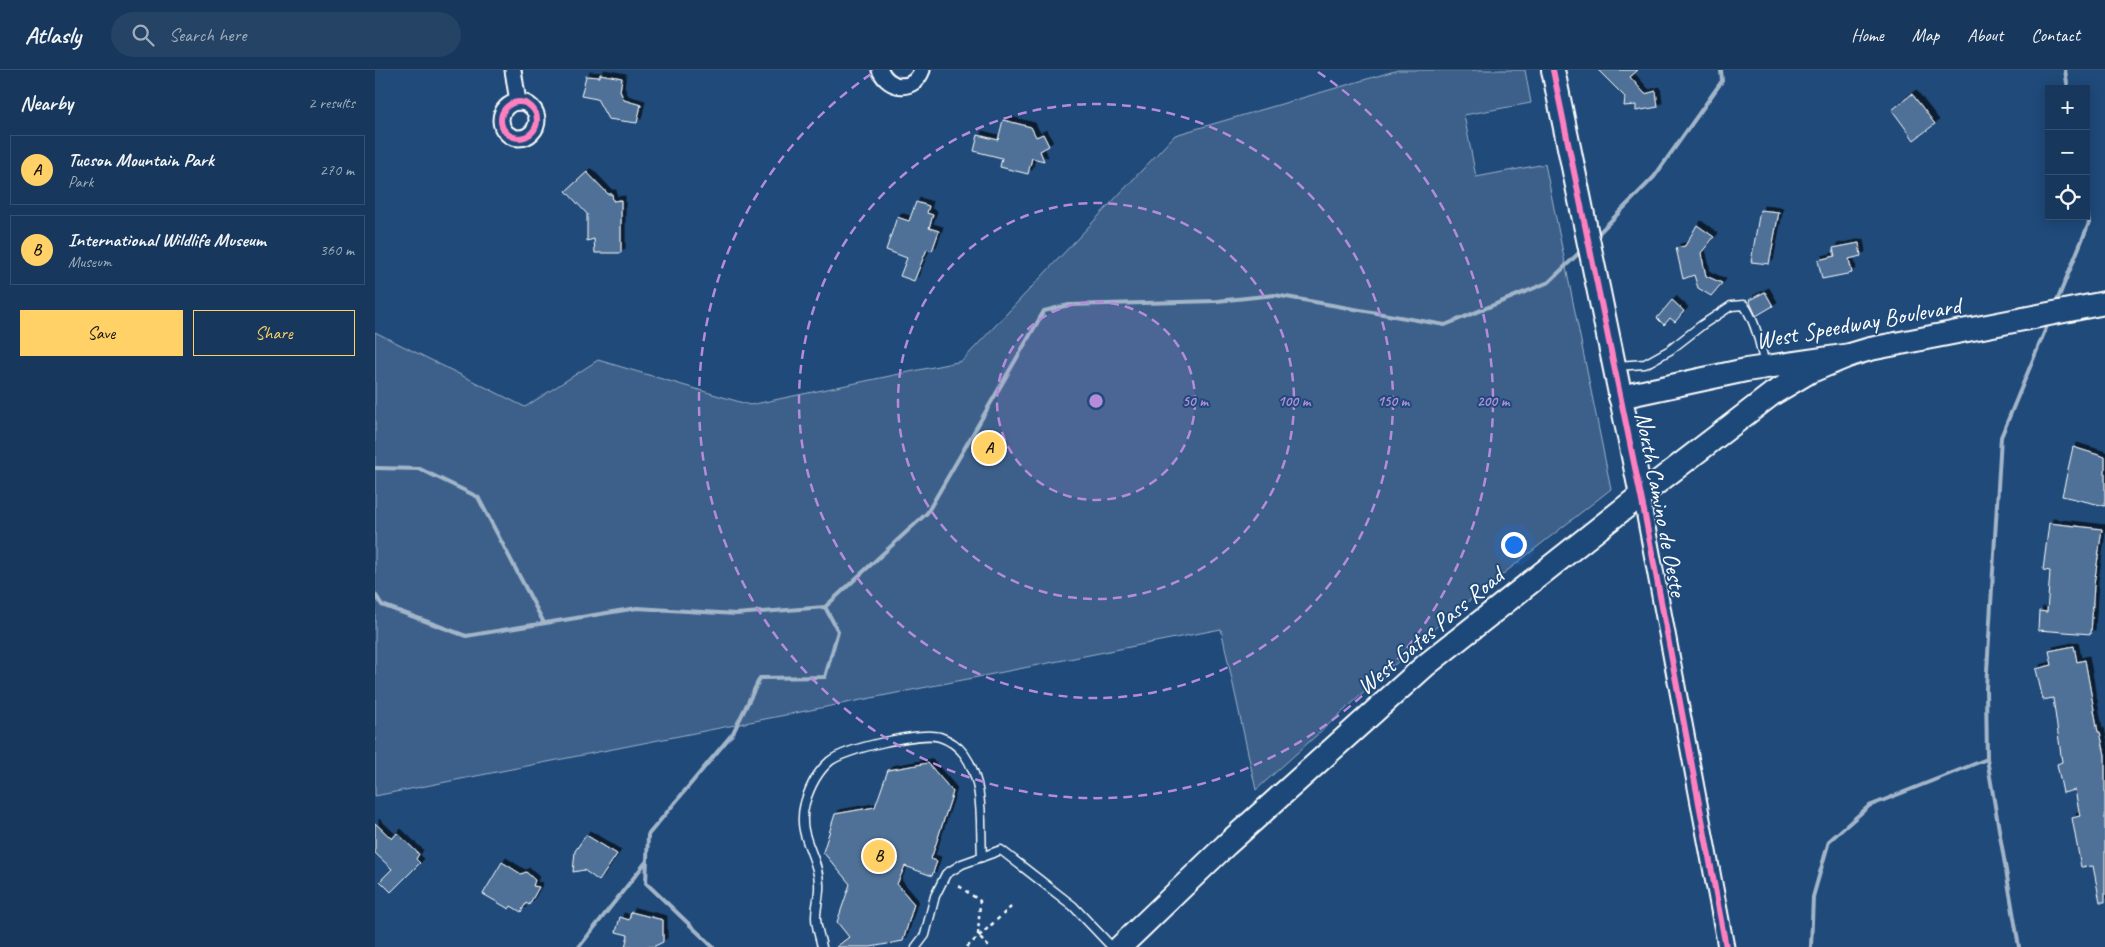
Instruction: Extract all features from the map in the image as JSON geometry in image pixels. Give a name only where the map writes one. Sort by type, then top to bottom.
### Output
[{"type":"main road","name":"North Camino de Oeste","points":[[1553,70],[1641,495]]},
{"type":"main road","name":"West Speedway Boulevard","points":[[1620,397],[1765,367],[1850,355],[1870,349],[2105,303]]},
{"type":"main road","name":"West Gates Pass Road","points":[[1120,947],[1226,845],[1426,665],[1772,394],[1809,372],[1850,355]]},
{"type":"street","points":[[513,70],[518,102]]},
{"type":"street","points":[[880,70],[888,82],[901,86],[914,82],[922,70]]},
{"type":"street","name":"North Camino de Oeste","points":[[1641,495],[1726,947]]},
{"type":"lane","points":[[1614,366],[1645,364],[1670,350],[1731,306],[1744,306],[1758,339],[1765,367]]},
{"type":"lane","points":[[822,947],[816,918],[819,883],[805,840],[802,822],[812,782],[831,760],[864,748],[915,736],[938,736],[954,743],[964,755],[979,793],[982,857]]},
{"type":"lane","points":[[917,947],[925,935],[935,896],[946,874],[962,864],[1001,850],[1073,906],[1112,947]]},
{"type":"path","points":[[959,886],[980,900],[978,936],[989,947]]},
{"type":"path","points":[[967,947],[1011,907]]},
{"type":"shaded area","points":[[1398,70],[1525,70],[1531,103],[1464,115],[1476,177],[1545,164],[1611,489],[1442,622],[1256,790],[1221,629],[375,796],[375,332],[525,407],[598,360],[750,405],[962,361],[1175,135]]},
{"type":"building","points":[[1598,70],[1638,70],[1630,77],[1645,94],[1656,91],[1658,107],[1636,111],[1636,105],[1624,106],[1625,97]]},
{"type":"building","points":[[600,74],[622,78],[620,91],[624,100],[641,105],[637,123],[608,119],[597,99],[581,96],[586,76],[600,77]]},
{"type":"building","points":[[1912,94],[1935,124],[1914,140],[1892,110]]},
{"type":"building","points":[[1003,120],[1031,127],[1036,137],[1043,134],[1049,146],[1040,151],[1044,161],[1032,158],[1028,174],[1000,167],[1002,158],[974,151],[978,135],[998,140]]},
{"type":"building","points":[[587,172],[608,194],[612,194],[613,201],[621,200],[621,253],[595,253],[594,239],[587,241],[587,214],[566,191]]},
{"type":"building","points":[[916,202],[929,206],[927,213],[933,215],[929,228],[939,231],[932,251],[927,249],[914,281],[900,276],[907,258],[886,250],[897,217],[909,221]]},
{"type":"building","points":[[1760,210],[1779,212],[1769,264],[1751,262]]},
{"type":"building","points":[[1697,225],[1714,237],[1701,253],[1706,276],[1722,283],[1711,296],[1698,288],[1694,275],[1683,279],[1676,248],[1685,246]]},
{"type":"building","points":[[1859,243],[1861,256],[1849,259],[1852,273],[1822,279],[1818,260],[1835,256],[1833,248]]},
{"type":"building","points":[[1765,292],[1773,306],[1756,316],[1749,300]]},
{"type":"building","points":[[1672,300],[1684,311],[1675,322],[1670,318],[1664,325],[1657,318]]},
{"type":"building","points":[[2073,447],[2105,457],[2105,506],[2062,496]]},
{"type":"building","points":[[2049,523],[2102,529],[2094,585],[2091,634],[2038,630],[2039,611],[2047,612],[2050,571],[2043,570]]},
{"type":"building","points":[[2074,646],[2077,662],[2085,660],[2098,732],[2100,732],[2105,755],[2105,902],[2100,902],[2093,866],[2081,867],[2072,818],[2080,816],[2075,790],[2063,793],[2057,764],[2062,762],[2053,698],[2043,700],[2036,669],[2052,665],[2049,651]]},
{"type":"building","points":[[928,763],[953,792],[931,859],[937,861],[932,876],[905,866],[897,884],[914,904],[903,941],[871,947],[836,947],[849,937],[837,922],[850,884],[823,852],[835,814],[875,807],[888,770]]},
{"type":"building","points":[[375,823],[392,839],[397,833],[419,854],[416,859],[420,863],[391,892],[380,881],[392,869],[375,853]]},
{"type":"building","points":[[586,835],[617,854],[599,881],[584,870],[573,872],[575,851]]},
{"type":"building","points":[[502,862],[521,874],[526,872],[535,880],[533,886],[539,887],[529,905],[526,903],[521,912],[511,906],[509,909],[483,894]]},
{"type":"building","points":[[631,912],[663,920],[663,942],[653,947],[625,947],[628,935],[616,932],[620,917],[629,920]]},
{"type":"waterway","points":[[1595,237],[1654,177],[1722,81],[1721,70]]},
{"type":"waterway","points":[[2065,70],[2067,85]]},
{"type":"waterway","points":[[2055,306],[2089,223],[2088,220]]},
{"type":"waterway","points":[[375,594],[382,605],[466,636],[637,608],[736,614],[825,607],[927,513],[1044,311],[1069,305],[1217,301],[1275,295],[1445,325],[1549,282],[1583,249]]},
{"type":"waterway","points":[[2019,947],[1987,759],[1986,688],[2001,437],[2049,321]]},
{"type":"waterway","points":[[375,468],[420,469],[478,497],[544,623]]},
{"type":"waterway","points":[[713,947],[646,883],[648,835],[733,733],[760,678],[825,677],[838,631],[825,607]]},
{"type":"waterway","points":[[1811,947],[1813,897],[1829,841],[1869,806],[1987,759]]},
{"type":"waterway","points":[[579,947],[646,862]]},
{"type":"cycle path","points":[[1553,70],[1645,516],[1726,947]]},
{"type":"cycle path","points":[[519,102],[526,103],[532,107],[536,113],[537,120],[536,127],[532,133],[526,137],[519,138],[512,137],[506,133],[502,127],[501,120],[502,113],[506,107],[512,103],[519,102]]},
{"type":"place","name":"Tucson Mountain Park","points":[[989,448]]},
{"type":"place","name":"International Wildlife Museum","points":[[879,856]]}]
